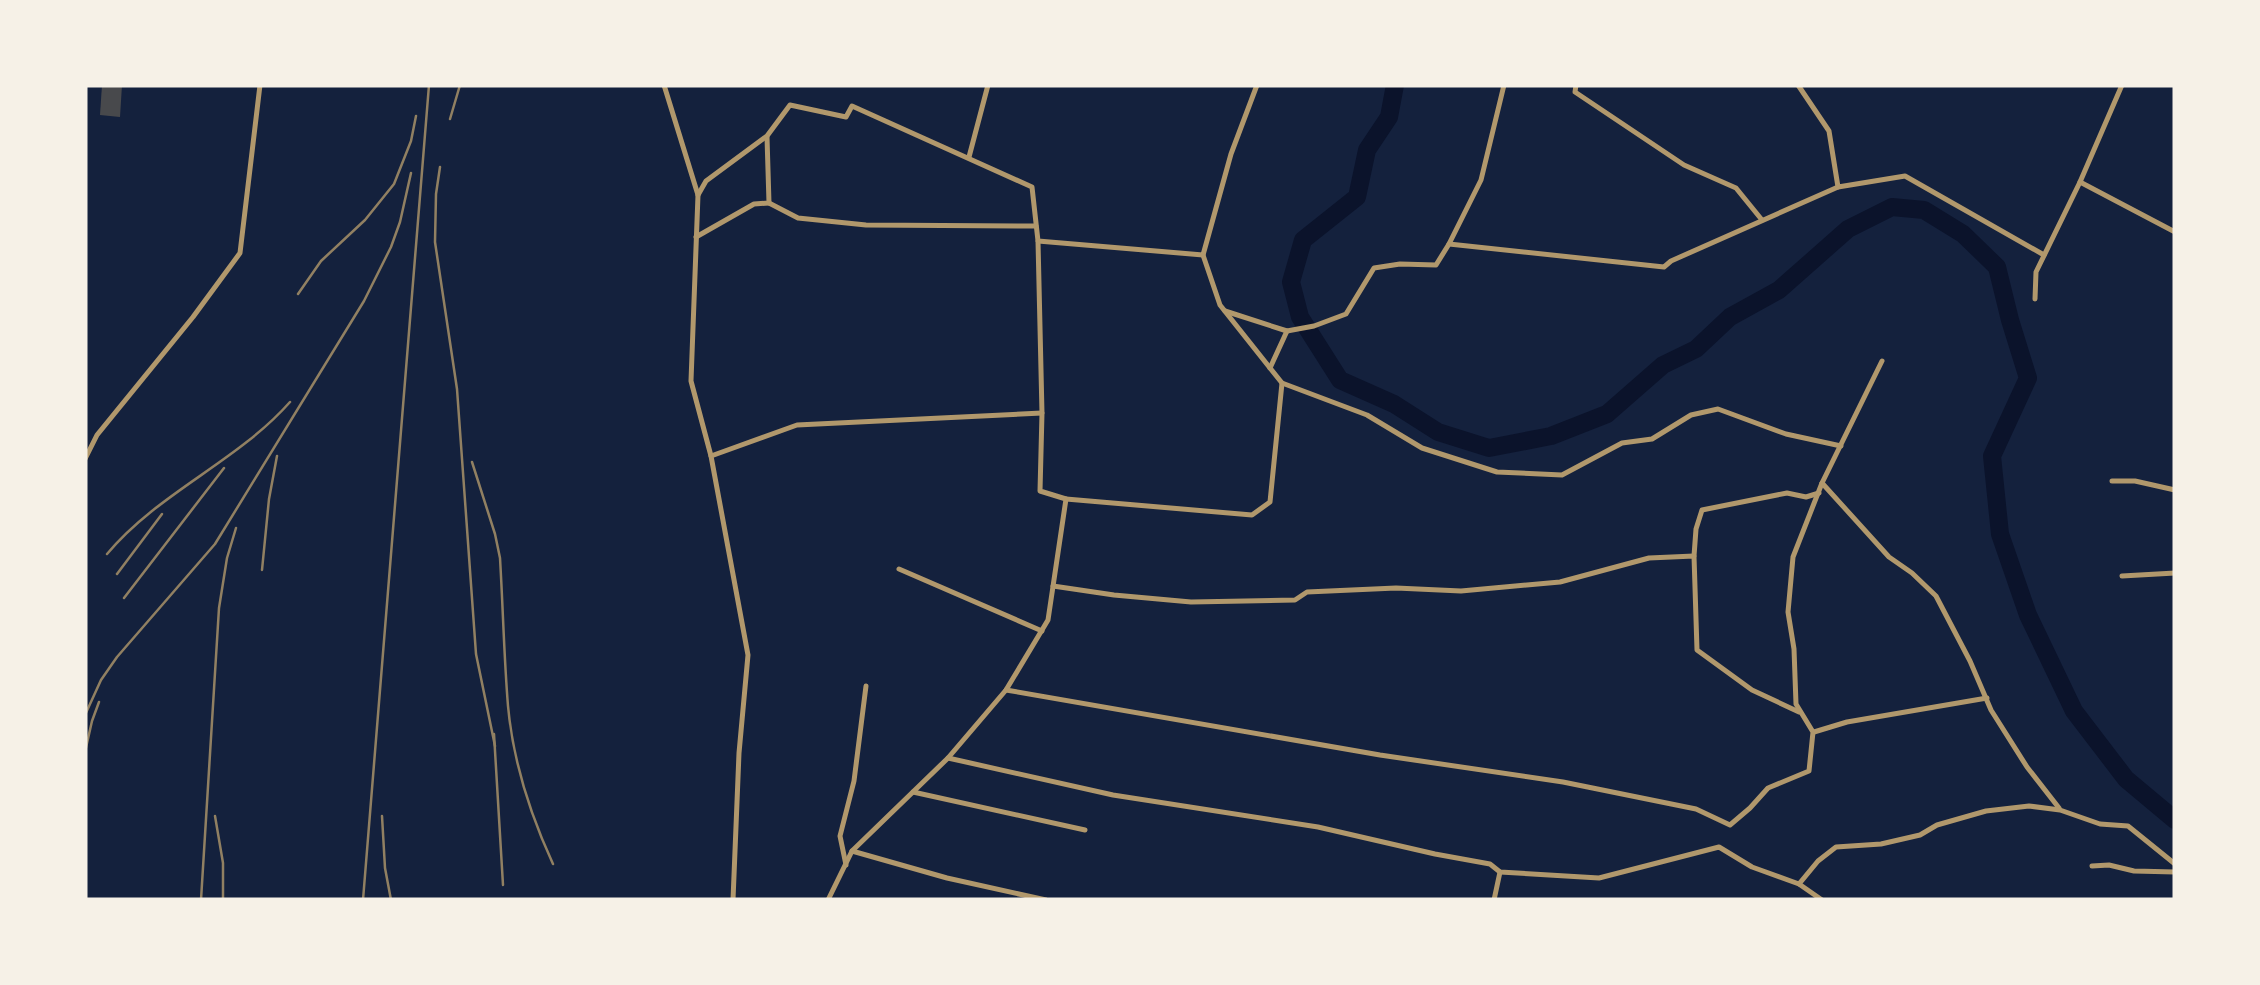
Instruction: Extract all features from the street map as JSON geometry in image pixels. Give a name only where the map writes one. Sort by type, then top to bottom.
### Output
[{"type":"street","points":[[85,459],[97,435],[240,254],[260,85]]},
{"type":"street","points":[[664,85],[698,195],[691,382],[711,456],[748,655],[733,900]]},
{"type":"street","points":[[969,157],[988,85]]},
{"type":"street","points":[[1257,85],[1231,154],[1203,255],[1220,306],[1282,383],[1367,415],[1422,448],[1497,472],[1562,475],[1622,443],[1652,439],[1691,415],[1718,409],[1786,434],[1841,446]]},
{"type":"street","points":[[1225,311],[1287,330],[1314,326],[1346,314],[1374,268],[1436,265],[1482,180],[1504,85]]},
{"type":"street","points":[[1576,85],[1575,92],[1684,166],[1736,188],[1762,220]]},
{"type":"street","points":[[1798,85],[1829,131],[1838,187]]},
{"type":"street","points":[[2035,299],[2036,272],[2122,85]]},
{"type":"street","points":[[698,195],[706,181],[767,136],[790,105],[846,118],[852,106],[1032,187],[1038,241],[1040,492],[1066,499],[1252,515],[1270,502],[1282,383]]},
{"type":"street","points":[[767,136],[769,202]]},
{"type":"street","points":[[1449,244],[1664,267],[1671,260],[1838,187],[1905,176],[2044,255]]},
{"type":"street","points":[[2080,182],[2175,232]]},
{"type":"street","points":[[696,236],[754,204],[769,202],[798,218],[866,225],[1036,226]]},
{"type":"street","points":[[1038,241],[1203,255]]},
{"type":"street","points":[[1270,368],[1287,330]]},
{"type":"street","points":[[1006,690],[1380,756],[1564,782],[1696,809],[1730,824],[1768,788],[1809,771],[1813,732],[1796,704],[1788,612],[1792,558],[1822,483],[1882,361]]},
{"type":"street","points":[[711,456],[797,424],[1042,413]]},
{"type":"street","points":[[2112,481],[2135,481],[2175,490]]},
{"type":"street","points":[[1822,483],[1889,557],[1936,596],[1990,710],[2060,810]]},
{"type":"street","points":[[1802,714],[1752,690],[1697,650],[1696,529],[1702,510],[1787,492],[1806,497],[1820,492]]},
{"type":"street","points":[[828,900],[852,852],[948,758],[1006,690],[1042,631],[1048,620],[1066,499]]},
{"type":"street","points":[[1054,586],[1191,602],[1295,600],[1307,592],[1396,588],[1462,591],[1560,582],[1649,558],[1694,556]]},
{"type":"street","points":[[899,568],[1042,631]]},
{"type":"street","points":[[2122,576],[2175,573]]},
{"type":"street","points":[[846,866],[840,836],[854,781],[866,686]]},
{"type":"street","points":[[1813,732],[1847,722],[1987,698]]},
{"type":"street","points":[[948,758],[1113,795],[1318,827],[1490,864],[1500,872],[1600,878],[1719,847],[1752,866],[1799,884],[1822,900]]},
{"type":"street","points":[[913,792],[1085,830]]},
{"type":"street","points":[[1799,884],[1836,847],[1881,844],[1986,812],[2029,806],[2060,810],[2100,824],[2128,826],[2175,868]]},
{"type":"street","points":[[852,852],[1046,900]]},
{"type":"street","points":[[2092,866],[2175,868]]},
{"type":"street","points":[[1494,900],[1500,872]]},
{"type":"building","points":[[102,85],[122,85],[120,117],[100,115]]},
{"type":"waterway","points":[[1395,85],[1389,117],[1367,150],[1357,197],[1303,240],[1291,282],[1300,317],[1340,380],[1394,404],[1438,432],[1489,448],[1551,436],[1607,414],[1663,365],[1696,349],[1730,317],[1779,290],[1848,229],[1892,207],[1924,210],[1963,234],[1997,267],[2028,378],[1992,456],[2000,534],[2028,615],[2074,711],[2126,779],[2175,820]]},
{"type":"railway","points":[[363,900],[429,85]]},
{"type":"railway","points":[[450,119],[460,85]]},
{"type":"railway","points":[[298,294],[321,261],[365,220],[394,184],[416,116]]},
{"type":"railway","points":[[440,167],[435,242],[457,389],[476,654],[495,746]]},
{"type":"railway","points":[[85,715],[117,657],[215,544],[364,301],[391,247],[411,173]]},
{"type":"railway","points":[[107,554],[150,513],[246,442],[290,402]]},
{"type":"railway","points":[[262,570],[277,456]]},
{"type":"railway","points":[[472,462],[500,558],[510,727],[518,767],[553,864]]},
{"type":"railway","points":[[124,598],[224,468]]},
{"type":"railway","points":[[117,574],[162,514]]},
{"type":"railway","points":[[201,900],[219,608],[236,528]]},
{"type":"railway","points":[[85,752],[99,702]]},
{"type":"railway","points":[[494,734],[503,885]]},
{"type":"railway","points":[[215,816],[223,863],[223,900]]},
{"type":"railway","points":[[382,816],[391,900]]}]
